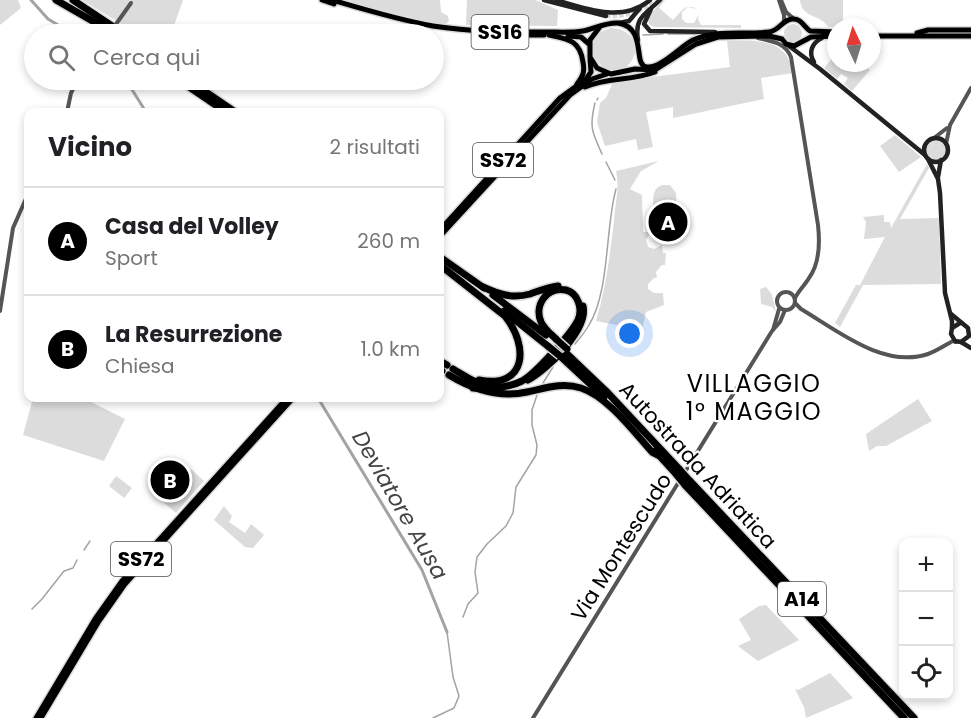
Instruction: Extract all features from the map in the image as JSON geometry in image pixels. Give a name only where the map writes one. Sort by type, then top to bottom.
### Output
[{"type":"highway","points":[[56,0],[98,24]]},
{"type":"highway","points":[[73,0],[109,24]]},
{"type":"highway","points":[[194,90],[220,108]]},
{"type":"highway","points":[[203,90],[229,108]]},
{"type":"highway","name":"Autostrada Adriatica","points":[[444,260],[523,316],[601,382],[606,391],[687,482],[904,718]]},
{"type":"highway","points":[[444,267],[505,316],[520,342],[518,365],[509,377],[488,382],[465,376]]},
{"type":"highway","name":"Autostrada Adriatica","points":[[444,267],[554,343]]},
{"type":"highway","points":[[473,388],[514,387],[538,375],[577,331],[584,317],[582,301],[567,287],[555,286],[526,295],[513,296],[500,295],[483,287]]},
{"type":"highway","points":[[445,368],[482,385],[499,387],[507,386],[529,376],[564,339],[579,318],[580,308],[577,298],[562,289],[550,292],[543,297],[540,305],[541,321],[554,343]]},
{"type":"highway","name":"Autostrada Adriatica","points":[[564,352],[658,455],[678,472]]},
{"type":"highway","points":[[445,368],[473,388],[515,394],[559,385],[583,388],[604,402],[652,452],[658,455]]},
{"type":"highway","name":"Autostrada Adriatica","points":[[687,482],[914,718]]},
{"type":"main road","name":"SS16","points":[[322,0],[405,24]]},
{"type":"main road","name":"SS16","points":[[332,0],[428,24]]},
{"type":"main road","points":[[544,0],[606,16]]},
{"type":"main road","points":[[556,0],[610,13],[625,12],[648,1]]},
{"type":"main road","points":[[660,0],[637,24],[641,65],[652,67],[690,42],[718,32]]},
{"type":"main road","points":[[616,23],[629,21],[648,1]]},
{"type":"main road","points":[[651,9],[644,24],[650,31],[771,32],[794,19],[806,28],[827,33]]},
{"type":"main road","name":"SS16","points":[[444,26],[472,30],[574,32],[616,23]]},
{"type":"main road","points":[[616,23],[630,28],[639,42]]},
{"type":"main road","points":[[782,25],[780,32],[782,39],[788,45],[926,157],[934,162],[946,155],[946,144],[941,139],[934,138],[918,145],[909,142]]},
{"type":"main road","points":[[599,28],[592,36],[589,45],[590,57],[597,68],[611,74],[634,69],[652,70],[669,62],[684,50],[718,37],[769,36],[782,39]]},
{"type":"main road","points":[[806,28],[803,53],[815,65]]},
{"type":"main road","name":"SS16","points":[[444,31],[578,36],[589,45]]},
{"type":"main road","points":[[881,34],[971,34]]},
{"type":"main road","points":[[549,35],[573,42],[581,51],[583,76],[574,88]]},
{"type":"main road","points":[[788,45],[796,46],[803,41],[827,36]]},
{"type":"main road","points":[[815,65],[811,55],[813,46],[827,37]]},
{"type":"main road","points":[[624,72],[633,65],[639,54]]},
{"type":"main road","name":"SS72","points":[[444,226],[560,98],[589,75],[590,57]]},
{"type":"main road","name":"SS72","points":[[570,95],[597,82],[652,73],[669,62]]},
{"type":"main road","name":"SS72","points":[[444,232],[570,95],[597,76],[611,74]]},
{"type":"main road","points":[[928,141],[924,147],[926,157],[938,179]]},
{"type":"main road","points":[[941,160],[938,179],[945,293],[952,324],[951,334],[959,342],[971,348]]},
{"type":"main road","points":[[950,313],[969,328],[971,348]]},
{"type":"main road","points":[[951,328],[960,323]]},
{"type":"main road","points":[[959,342],[969,336]]},
{"type":"main road","name":"SS72","points":[[36,718],[95,619],[122,581],[283,402]]},
{"type":"main road","name":"SS72","points":[[41,718],[99,621],[136,571],[290,402]]},
{"type":"street","points":[[780,0],[786,12],[794,19]]},
{"type":"street","points":[[780,0],[784,15],[782,25]]},
{"type":"street","points":[[116,24],[133,2]]},
{"type":"street","points":[[755,37],[772,41],[787,50],[794,71],[819,240],[816,264],[809,279],[800,288],[790,293],[783,292],[777,297],[777,302],[779,308],[785,310],[801,309]]},
{"type":"street","points":[[794,50],[794,71]]},
{"type":"street","points":[[946,144],[950,125],[971,88]]},
{"type":"street","points":[[68,108],[72,90]]},
{"type":"street","points":[[934,138],[950,125]]},
{"type":"street","points":[[0,310],[13,228],[24,203]]},
{"type":"street","points":[[792,309],[800,288]]},
{"type":"street","points":[[790,293],[801,309],[867,347],[894,357],[921,356],[953,341],[959,342]]},
{"type":"street","name":"Via Montescudo","points":[[533,718],[772,331],[779,308]]},
{"type":"street","name":"Via Montescudo","points":[[772,331],[780,322],[785,310]]},
{"type":"street","points":[[946,344],[951,334]]},
{"type":"shaded area","points":[[0,0],[18,0],[21,8],[0,25]]},
{"type":"shaded area","points":[[82,0],[183,0],[175,24],[122,24]]},
{"type":"shaded area","points":[[340,0],[440,0],[441,12],[448,16],[449,21],[445,25],[404,16],[393,16]]},
{"type":"shaded area","points":[[467,0],[535,0],[558,10],[557,26],[466,25]]},
{"type":"shaded area","points":[[665,0],[659,8],[673,20],[686,7],[688,7],[682,12],[682,19],[686,23],[694,23],[699,14],[698,19],[701,25],[741,25],[741,28],[654,27],[649,24],[647,18]]},
{"type":"shaded area","points":[[800,0],[843,0],[843,18],[827,18],[827,26],[801,6]]},
{"type":"shaded area","points":[[793,24],[801,29],[802,33],[797,41],[793,42],[785,37],[784,33],[789,25]]},
{"type":"shaded area","points":[[611,28],[628,34],[635,48],[632,60],[624,69],[614,71],[605,68],[597,61],[592,43],[598,34]]},
{"type":"shaded area","points":[[727,41],[769,43],[784,53],[790,61],[793,73],[761,78],[764,99],[673,118],[673,107],[646,112],[653,147],[638,150],[636,139],[605,146],[597,122],[600,103],[606,98],[613,82],[730,67]]},
{"type":"shaded area","points":[[829,72],[868,72],[852,91],[844,84],[848,78],[841,74],[837,79]]},
{"type":"shaded area","points":[[895,135],[921,157],[899,172],[880,146]]},
{"type":"shaded area","points":[[936,139],[944,142],[947,150],[944,158],[936,161],[928,158],[925,150],[928,142]]},
{"type":"shaded area","points":[[659,161],[641,171],[630,189],[642,195],[643,232],[651,232],[646,240],[648,247],[654,249],[662,245],[663,253],[666,253],[665,265],[662,265],[656,272],[657,278],[648,284],[648,289],[654,293],[663,293],[664,305],[646,312],[642,330],[596,321],[611,246],[617,190],[616,171]]},
{"type":"shaded area","points":[[927,164],[929,168],[900,219],[939,218],[941,284],[863,285],[840,327],[835,323],[856,285],[860,285],[885,237],[864,239],[866,222],[863,217],[884,215],[884,222],[890,222],[891,228]]},
{"type":"shaded area","points":[[662,185],[670,185],[676,193],[678,233],[676,236],[662,237],[657,229],[653,201],[655,191]],"holes":[[[674,210],[676,232],[661,233],[660,212]]]},
{"type":"shaded area","points":[[766,287],[772,295],[776,312],[772,307],[761,304],[760,289]]},
{"type":"shaded area","points":[[918,399],[932,421],[886,446],[877,446],[869,451],[866,434]]},
{"type":"shaded area","points":[[32,402],[91,402],[125,419],[104,461],[23,435]]},
{"type":"shaded area","points":[[191,469],[204,481],[176,513],[162,501]]},
{"type":"shaded area","points":[[116,476],[132,488],[124,498],[109,486]]},
{"type":"shaded area","points":[[224,506],[232,516],[229,522],[245,533],[251,524],[264,535],[253,548],[245,547],[214,520]]},
{"type":"shaded area","points":[[766,605],[799,640],[758,661],[738,646],[751,640],[739,619],[759,606]]},
{"type":"shaded area","points":[[830,673],[853,698],[806,718],[804,707],[795,689],[798,690]]},
{"type":"waterway","name":"Deviatore Ausa","points":[[31,0],[48,19],[56,24]]},
{"type":"waterway","points":[[643,35],[663,34]]},
{"type":"waterway","points":[[668,34],[699,34]]},
{"type":"waterway","name":"Deviatore Ausa","points":[[132,90],[144,108]]},
{"type":"waterway","points":[[595,103],[592,118],[593,129],[602,154]]},
{"type":"waterway","points":[[606,162],[615,180]]},
{"type":"waterway","points":[[575,344],[589,325],[601,295],[616,189]]},
{"type":"waterway","points":[[543,383],[553,367]]},
{"type":"waterway","points":[[463,617],[468,604],[478,593],[475,572],[477,557],[506,526],[513,513],[516,487],[536,455],[537,445],[532,425],[532,410],[537,395]]},
{"type":"waterway","name":"Deviatore Ausa","points":[[320,402],[422,570],[447,632]]},
{"type":"waterway","points":[[84,550],[90,541]]},
{"type":"waterway","points":[[32,609],[64,571],[73,568],[77,560]]},
{"type":"waterway","points":[[433,718],[454,708],[459,696],[453,677],[447,632]]},
{"type":"tunnel","points":[[606,16],[632,13],[655,0]]},
{"type":"place","name":"Casa del Volley","points":[[668,222]]},
{"type":"place","name":"La Resurrezione","points":[[170,480]]},
{"type":"district","name":"VILLAGGIO 1° MAGGIO","points":[[754,397]]}]
